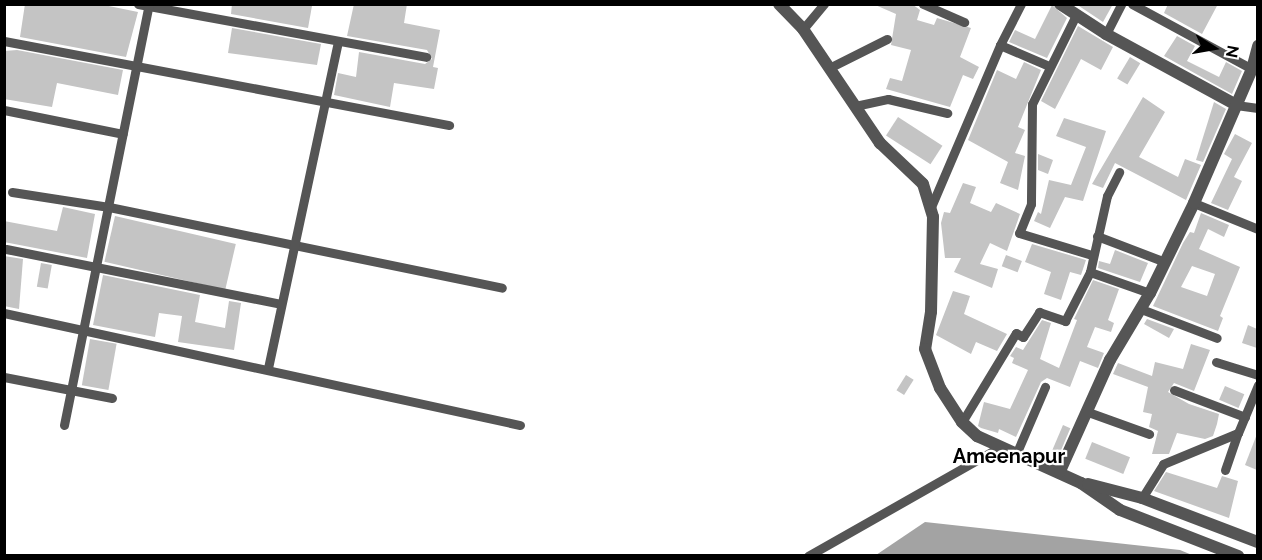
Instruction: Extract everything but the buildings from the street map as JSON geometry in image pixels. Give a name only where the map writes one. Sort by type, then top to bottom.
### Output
[{"type":"street","points":[[138,4],[426,57]]},
{"type":"street","points":[[779,4],[803,29],[880,143],[923,184],[931,207],[931,312],[925,349],[940,388],[963,422],[977,436],[1060,471],[1120,510],[1238,555]]},
{"type":"street","points":[[803,29],[824,4]]},
{"type":"street","points":[[923,4],[964,22]]},
{"type":"street","points":[[931,207],[1000,45],[1021,4]]},
{"type":"street","points":[[1106,34],[1121,4]]},
{"type":"street","points":[[1132,4],[1251,69]]},
{"type":"street","points":[[64,425],[149,5]]},
{"type":"street","points":[[1062,5],[1106,34],[1236,105],[1257,108]]},
{"type":"street","points":[[1076,15],[1032,104],[1031,204],[1019,233],[1092,255]]},
{"type":"street","points":[[829,68],[887,39]]},
{"type":"street","points":[[4,41],[448,125]]},
{"type":"street","points":[[268,368],[338,42]]},
{"type":"street","points":[[1000,45],[1049,66]]},
{"type":"street","points":[[1060,471],[1110,360],[1150,293],[1194,203],[1251,69],[1257,46]]},
{"type":"street","points":[[855,106],[888,99],[947,113]]},
{"type":"street","points":[[4,110],[123,134]]},
{"type":"street","points":[[963,422],[1016,333],[1023,337],[1039,312],[1065,321],[1090,272],[1107,196],[1119,172]]},
{"type":"street","points":[[12,192],[109,207],[294,247],[502,288]]},
{"type":"street","points":[[1194,203],[1257,229]]},
{"type":"street","points":[[1097,236],[1165,262]]},
{"type":"street","points":[[6,249],[96,269],[281,304]]},
{"type":"street","points":[[1090,272],[1150,293]]},
{"type":"street","points":[[1141,309],[1218,338]]},
{"type":"street","points":[[4,313],[83,332],[268,368],[520,425]]},
{"type":"street","points":[[1216,362],[1257,375]]},
{"type":"street","points":[[4,377],[112,398]]},
{"type":"street","points":[[1225,470],[1257,385]]},
{"type":"street","points":[[1017,452],[1045,387]]},
{"type":"street","points":[[1174,390],[1245,417]]},
{"type":"street","points":[[1088,412],[1149,434]]},
{"type":"street","points":[[1142,498],[1163,464],[1238,433]]},
{"type":"street","points":[[808,555],[1000,447]]},
{"type":"street","points":[[1081,483],[1142,498],[1257,542]]},
{"type":"shaded area","points":[[925,522],[1180,550],[1192,555],[876,555]]},
{"type":"district","name":"Ameenapur","points":[[1009,456]]}]
